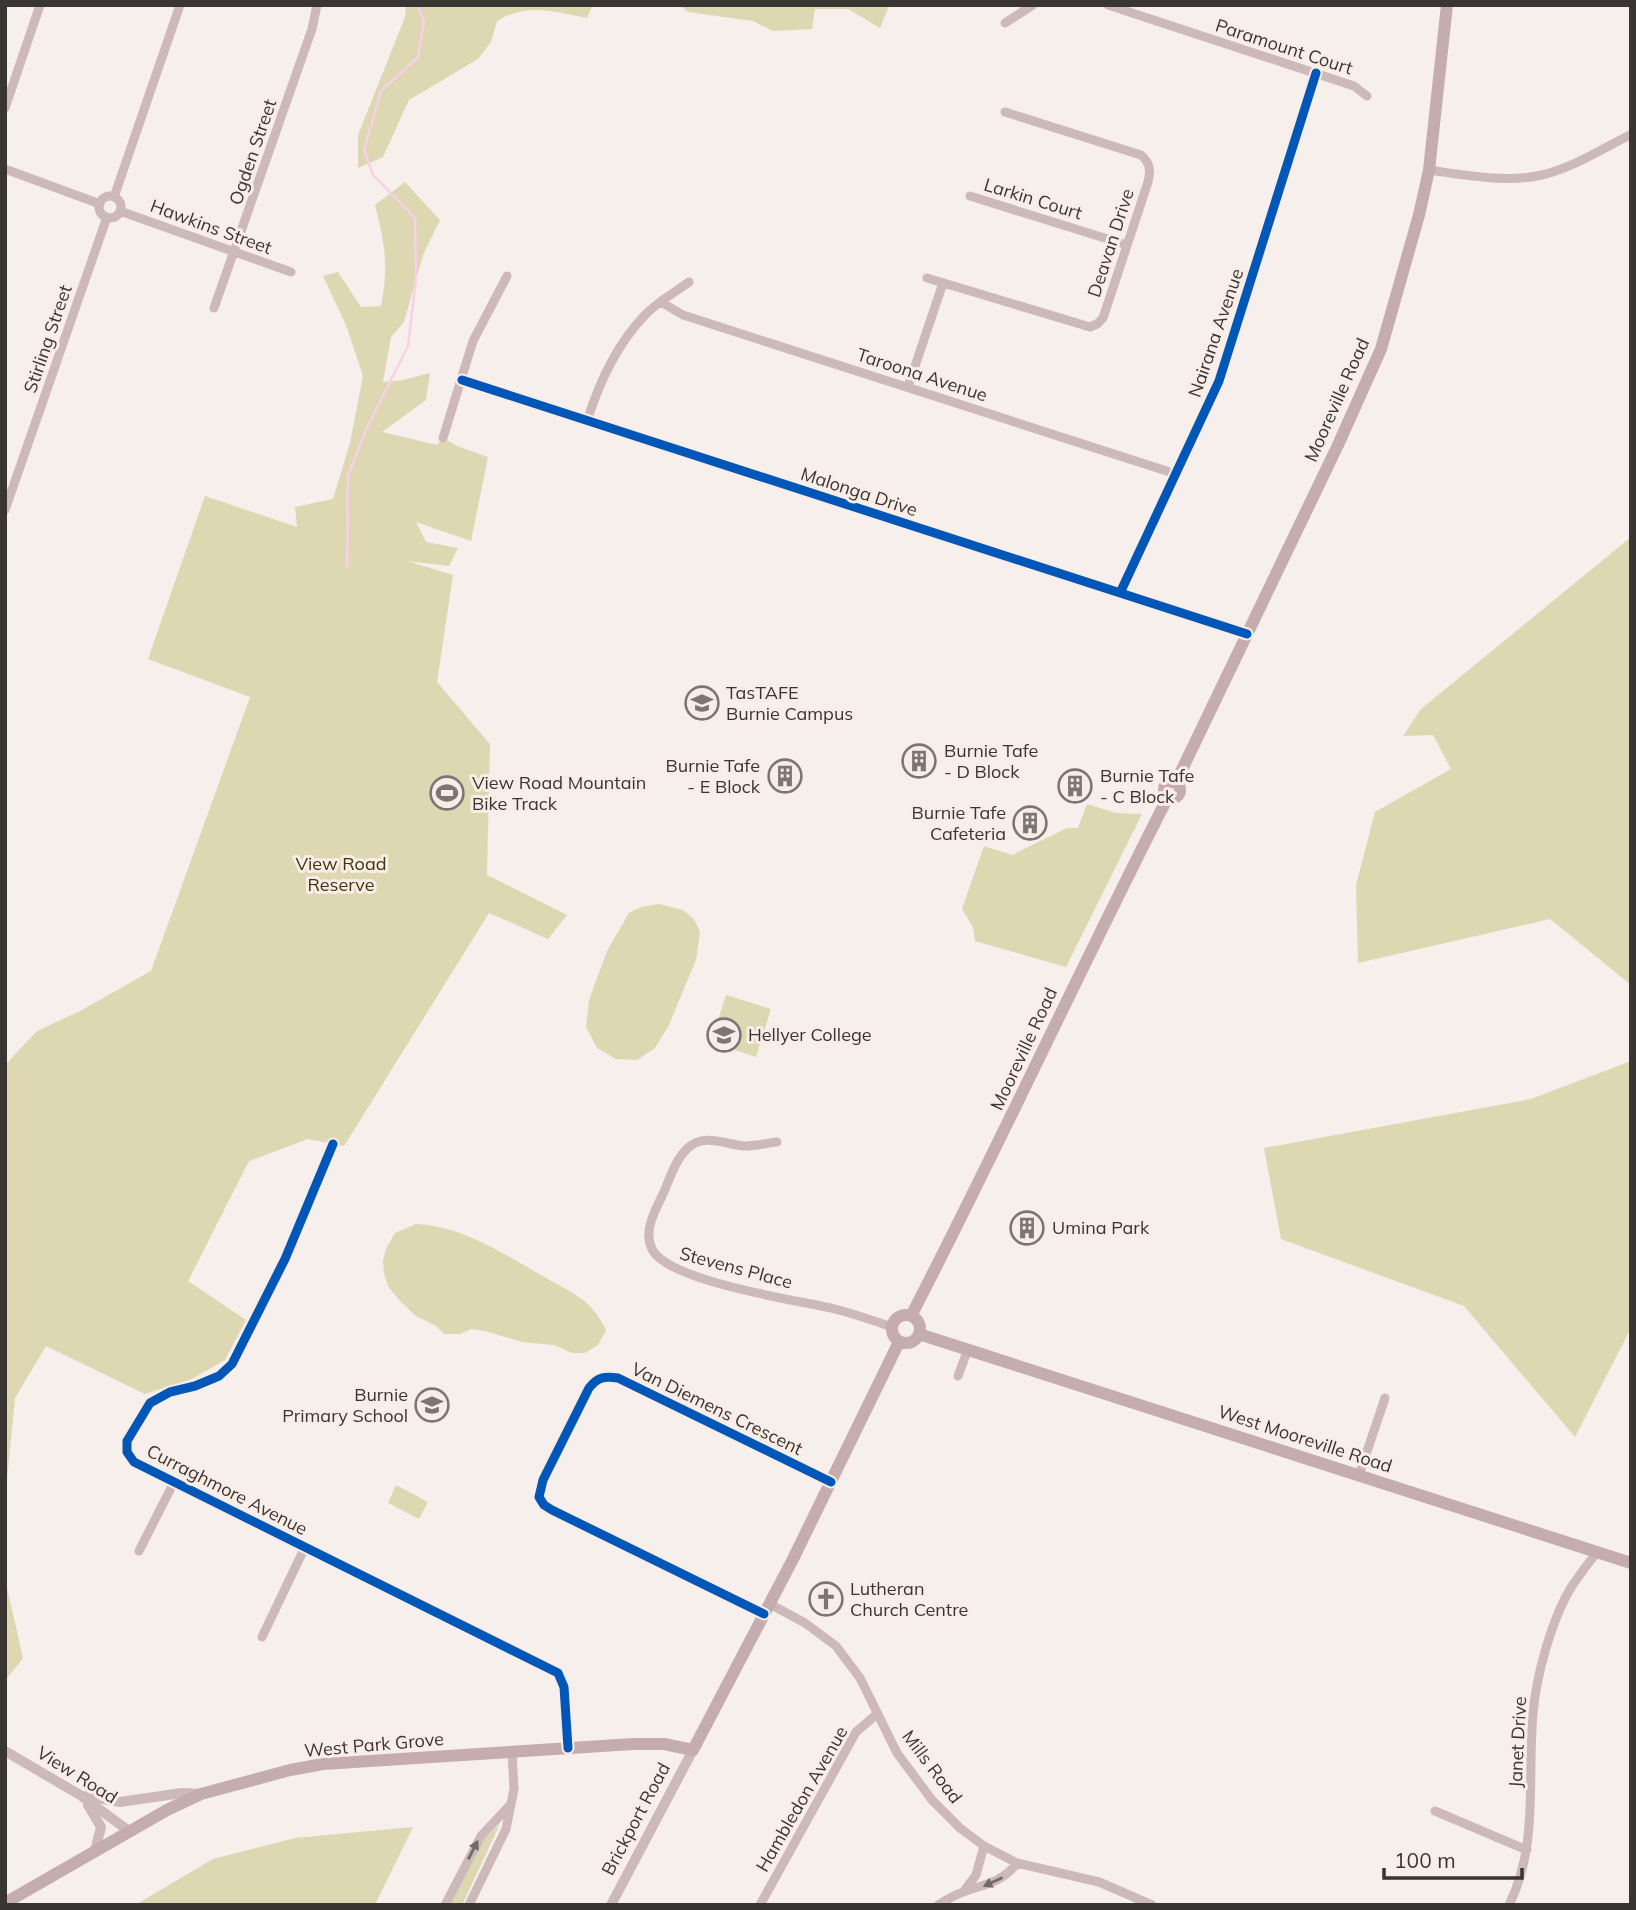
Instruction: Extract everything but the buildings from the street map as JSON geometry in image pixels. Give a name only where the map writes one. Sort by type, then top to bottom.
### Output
[{"type":"main road","name":"Mooreville Road","points":[[911,1316],[993,1156],[1090,949],[1168,797],[1164,792],[1165,786],[1168,782],[1175,782],[1381,349],[1429,170],[1447,5]]},
{"type":"main road","points":[[911,1316],[918,1321],[919,1334],[909,1343],[899,1342],[893,1335],[892,1327],[899,1317],[911,1316]]},
{"type":"main road","name":"West Mooreville Road","points":[[919,1334],[1631,1563]]},
{"type":"main road","points":[[693,1751],[831,1482],[899,1342]]},
{"type":"main road","name":"West Park Grove","points":[[5,1903],[94,1850],[201,1794],[290,1770],[323,1764],[568,1748],[664,1744],[693,1751]]},
{"type":"street","points":[[5,108],[40,5]]},
{"type":"street","points":[[114,197],[180,5]]},
{"type":"street","name":"Ogden Street","points":[[214,308],[312,29],[317,5]]},
{"type":"street","points":[[1005,23],[1033,5]]},
{"type":"street","name":"Paramount Court","points":[[1108,5],[1354,86],[1367,96]]},
{"type":"street","name":"Nairana Avenue","points":[[1120,593],[1219,381],[1316,73]]},
{"type":"street","name":"Deavan Drive","points":[[927,278],[1090,327],[1103,318],[1150,173],[1147,160],[1141,155],[1005,111]]},
{"type":"street","points":[[1429,170],[1501,178],[1542,175],[1630,135]]},
{"type":"street","points":[[5,169],[100,204]]},
{"type":"street","name":"Larkin Court","points":[[970,196],[1127,245]]},
{"type":"street","points":[[107,197],[114,197],[119,201],[120,211],[116,216],[107,218],[100,210],[100,204],[107,197]]},
{"type":"street","name":"Hawkins Street","points":[[120,211],[291,272]]},
{"type":"street","name":"Stirling Street","points":[[5,510],[107,218]]},
{"type":"street","points":[[443,438],[472,341],[507,276]]},
{"type":"street","points":[[587,421],[613,359],[634,327],[661,302],[689,282]]},
{"type":"street","points":[[908,387],[943,283]]},
{"type":"street","name":"Taroona Avenue","points":[[661,302],[683,315],[1176,474]]},
{"type":"street","name":"Malonga Drive","points":[[462,380],[1247,634]]},
{"type":"street","name":"Stevens Place","points":[[777,1142],[746,1146],[705,1140],[689,1147],[678,1160],[653,1216],[648,1232],[652,1251],[665,1265],[693,1275],[733,1287],[833,1308],[892,1327]]},
{"type":"street","name":"Curraghmore Avenue","points":[[333,1144],[285,1259],[232,1364],[219,1376],[170,1392],[150,1403],[127,1441],[127,1452],[134,1462],[558,1673],[564,1687],[568,1748]]},
{"type":"street","points":[[958,1376],[968,1349]]},
{"type":"street","name":"Van Diemens Crescent","points":[[767,1609],[544,1505],[539,1497],[543,1480],[589,1388],[605,1376],[618,1378],[831,1482]]},
{"type":"street","points":[[1359,1475],[1385,1398]]},
{"type":"street","points":[[139,1551],[174,1482]]},
{"type":"street","points":[[262,1637],[305,1547]]},
{"type":"street","name":"Janet Drive","points":[[1509,1905],[1522,1874],[1527,1850],[1531,1818],[1533,1714],[1538,1679],[1552,1632],[1571,1587],[1598,1551]]},
{"type":"street","name":"Mills Road","points":[[767,1609],[805,1623],[836,1646],[860,1678],[897,1753],[932,1800],[960,1828],[984,1846],[1017,1863],[1099,1882],[1152,1905]]},
{"type":"street","name":"Hambledon Avenue","points":[[760,1905],[856,1732],[877,1714]]},
{"type":"street","name":"View Road","points":[[5,1751],[80,1795],[129,1831]]},
{"type":"street","name":"Brickport Road","points":[[611,1905],[693,1751]]},
{"type":"street","points":[[469,1905],[506,1829],[514,1789],[512,1752]]},
{"type":"street","points":[[80,1795],[120,1802],[182,1793],[201,1794]]},
{"type":"street","points":[[80,1795],[101,1827],[94,1850]]},
{"type":"street","points":[[445,1905],[481,1836],[512,1803]]},
{"type":"street","points":[[1436,1811],[1527,1850]]},
{"type":"street","points":[[963,1892],[976,1875],[984,1846]]},
{"type":"street","points":[[938,1905],[963,1892],[989,1885],[1008,1874],[1017,1863]]},
{"type":"green space","points":[[406,5],[593,5],[587,18],[530,10],[508,15],[497,21],[491,42],[478,59],[409,100],[383,157],[358,168],[358,135],[405,17]]},
{"type":"green space","points":[[679,5],[889,6],[880,28],[848,9],[815,9],[812,29],[773,31],[753,21],[688,12]]},
{"type":"green space","name":"View Road Reserve","points":[[405,182],[440,220],[423,255],[404,322],[391,337],[383,382],[430,373],[426,400],[382,432],[437,445],[443,438],[488,457],[471,541],[416,522],[426,542],[458,548],[449,566],[407,561],[453,575],[437,682],[490,744],[487,875],[567,915],[548,939],[489,913],[344,1146],[308,1139],[249,1161],[188,1281],[246,1320],[225,1360],[192,1379],[145,1394],[46,1346],[15,1398],[5,1501],[5,1065],[37,1031],[80,1011],[151,971],[250,697],[148,659],[205,496],[297,527],[295,507],[333,499],[350,443],[363,376],[346,325],[323,276],[338,272],[361,307],[381,306],[385,255],[375,205]]},
{"type":"green space","points":[[1631,537],[1631,985],[1550,919],[1358,963],[1356,885],[1375,812],[1451,769],[1433,735],[1403,736],[1421,709]]},
{"type":"green space","points":[[1087,804],[1116,813],[1142,814],[1066,967],[975,941],[973,927],[962,909],[984,846],[1012,855],[1067,828],[1078,828]]},
{"type":"green space","points":[[659,904],[683,910],[694,919],[700,932],[696,960],[668,1027],[655,1048],[637,1060],[616,1059],[597,1048],[586,1027],[589,1000],[607,951],[629,913],[641,907]]},
{"type":"green space","points":[[726,995],[771,1009],[756,1057],[711,1042]]},
{"type":"green space","points":[[1631,1061],[1631,1328],[1575,1437],[1464,1306],[1281,1239],[1264,1148],[1531,1099]]},
{"type":"green space","points":[[416,1224],[449,1230],[481,1242],[578,1296],[599,1317],[606,1330],[598,1345],[585,1353],[572,1353],[554,1345],[522,1342],[485,1331],[471,1329],[460,1334],[444,1334],[436,1326],[416,1316],[388,1286],[383,1261],[395,1233]]},
{"type":"green space","points":[[396,1485],[428,1502],[419,1519],[388,1503]]},
{"type":"green space","points":[[5,1579],[23,1658],[5,1681]]},
{"type":"green space","points":[[500,1824],[462,1905],[450,1905],[481,1842]]},
{"type":"green space","points":[[413,1827],[375,1905],[135,1905],[213,1859],[295,1838]]},
{"type":"waterway","points":[[347,567],[348,476],[365,432],[408,346],[416,279],[415,218],[373,175],[364,150],[381,91],[418,57],[424,22],[418,5]]},
{"type":"cycle path","points":[[1120,593],[1219,381],[1316,73]]},
{"type":"cycle path","points":[[462,380],[1247,634]]},
{"type":"cycle path","points":[[333,1144],[285,1259],[232,1364],[219,1376],[170,1392],[150,1403],[127,1441],[127,1452],[134,1462],[558,1673],[564,1687],[568,1748]]},
{"type":"cycle path","points":[[764,1614],[544,1505],[539,1497],[543,1480],[589,1388],[602,1378],[618,1378],[831,1482]]},
{"type":"place","name":"TasTAFE Burnie Campus","points":[[702,703]]},
{"type":"place","name":"Burnie Tafe - D Block","points":[[919,761]]},
{"type":"place","name":"Burnie Tafe - E Block","points":[[785,776]]},
{"type":"place","name":"Burnie Tafe - C Block","points":[[1075,786]]},
{"type":"place","name":"View Road Mountain Bike Track","points":[[447,793]]},
{"type":"place","name":"Burnie Tafe Cafeteria","points":[[1030,823]]},
{"type":"place","name":"Hellyer College","points":[[724,1035]]},
{"type":"place","name":"Umina Park","points":[[1027,1228]]},
{"type":"place","name":"Burnie Primary School","points":[[432,1405]]},
{"type":"place","name":"Lutheran Church Centre","points":[[826,1599]]}]
